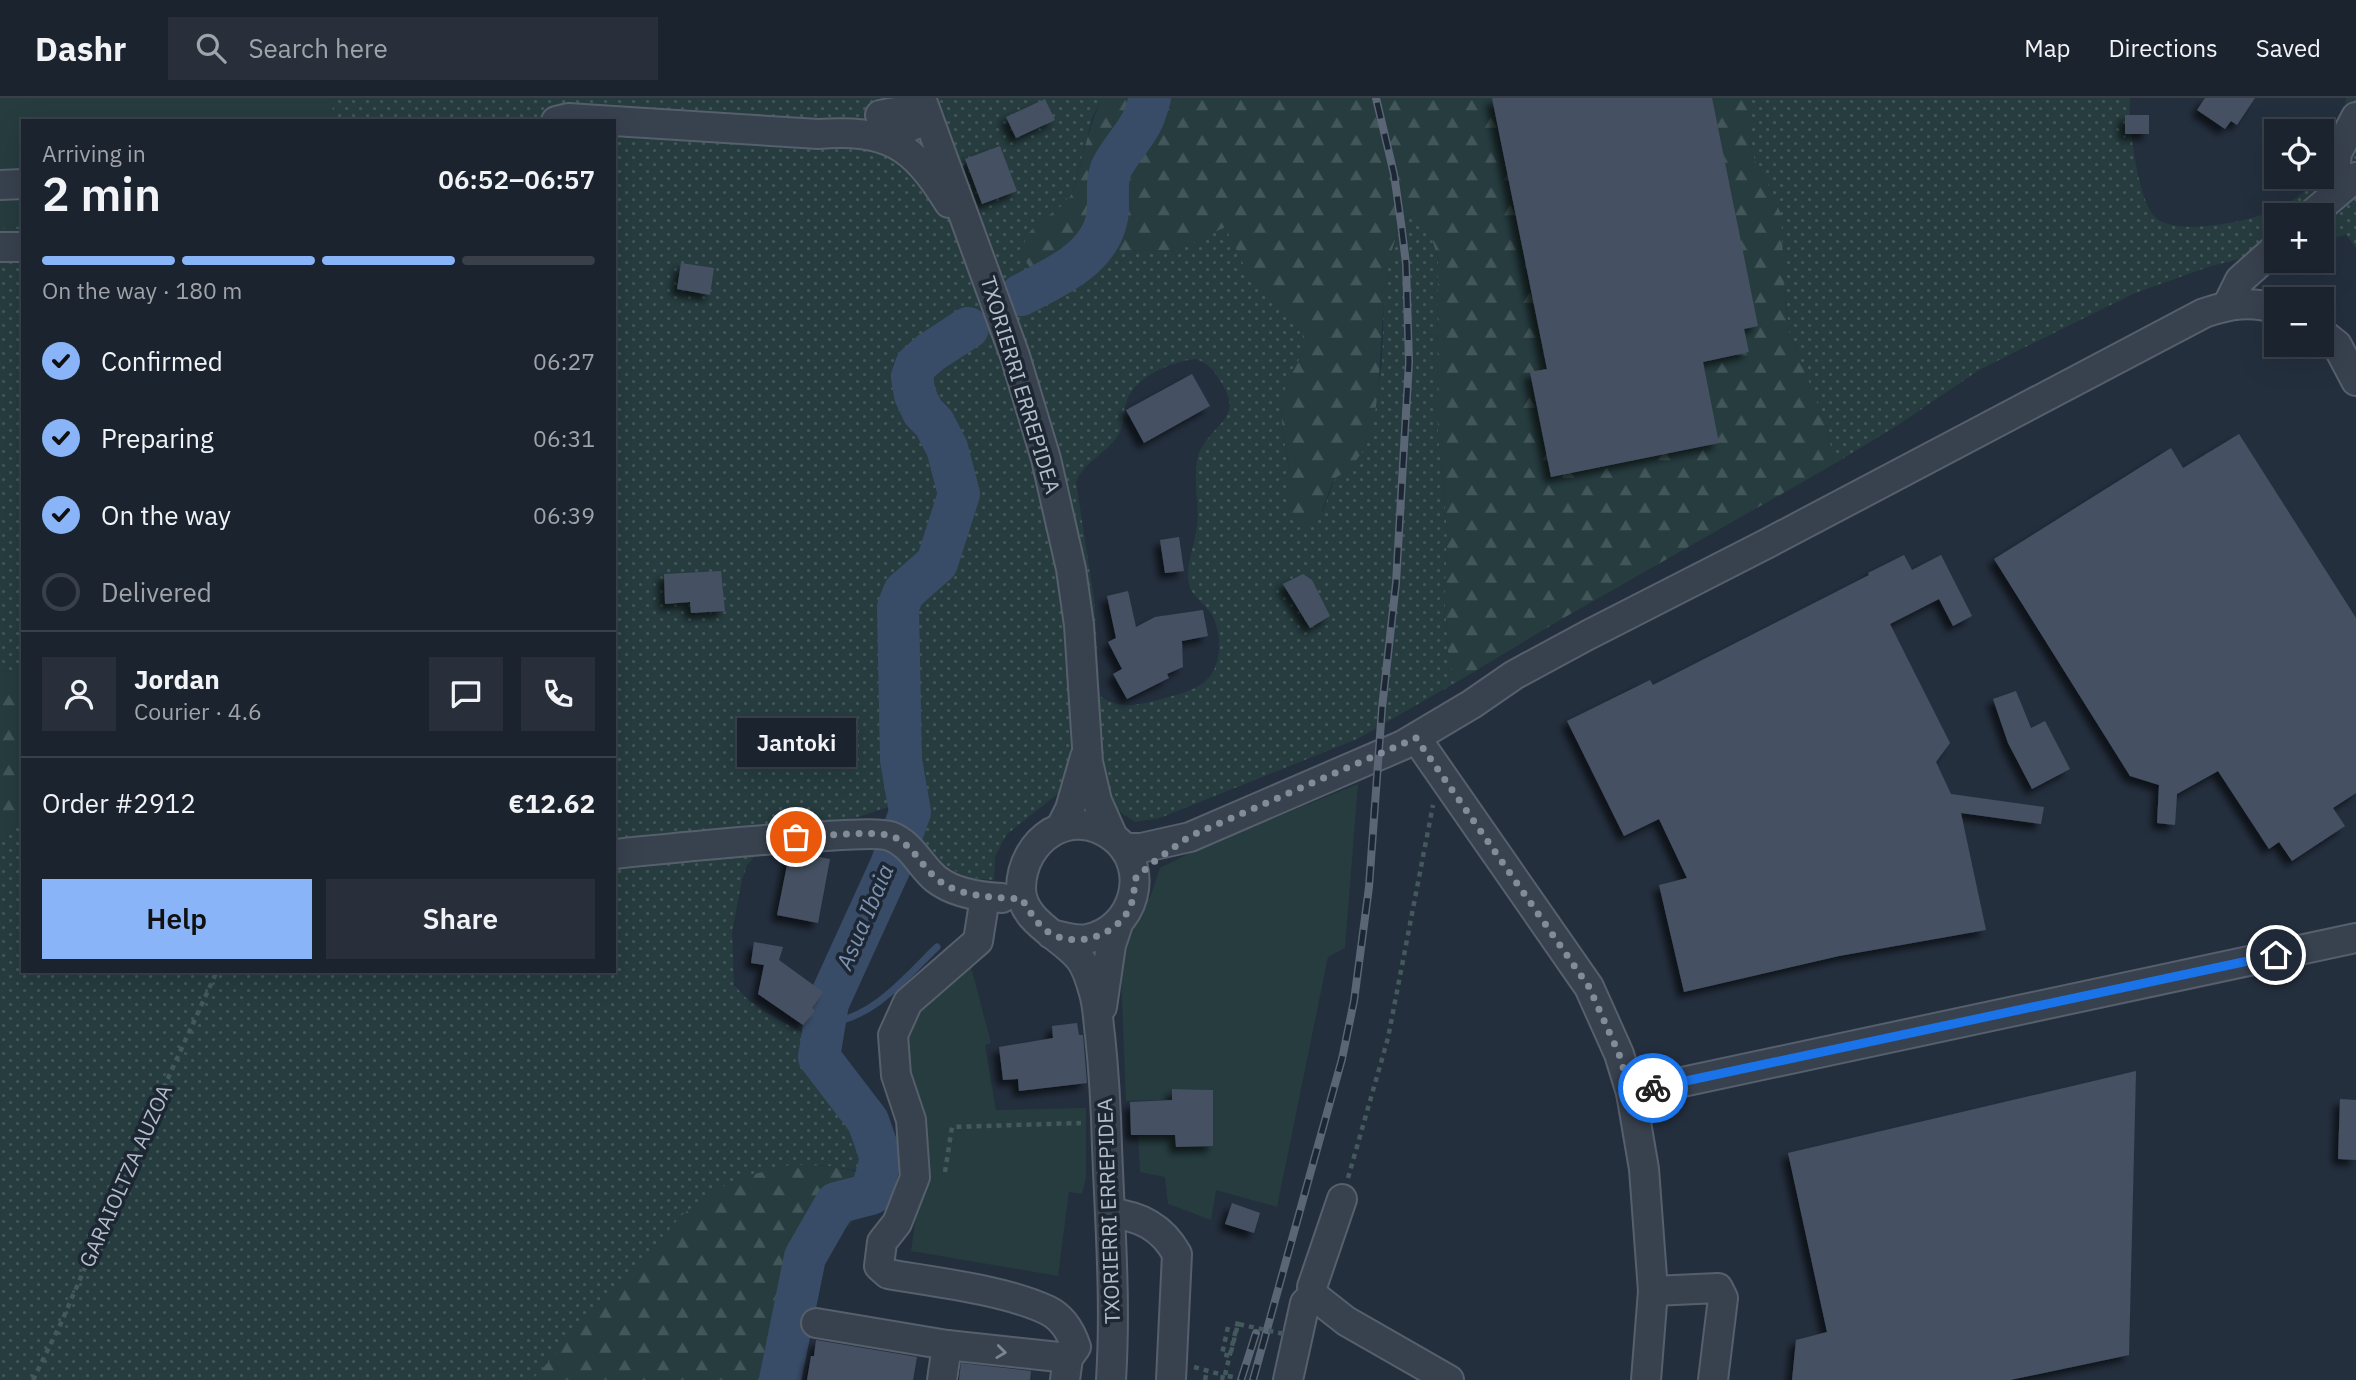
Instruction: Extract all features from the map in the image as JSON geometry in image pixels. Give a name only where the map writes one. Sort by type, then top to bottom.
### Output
[{"type":"street","points":[[616,121],[818,134],[842,132],[902,110],[915,111],[924,107]]},
{"type":"street","name":"TXORIERRI ERREPIDEA","points":[[924,107],[975,245],[1037,428],[1058,507],[1079,625],[1088,762],[1097,800],[1118,843],[1132,862],[1134,896],[1118,925],[1111,945],[1102,1002],[1100,1041]]},
{"type":"street","points":[[884,117],[892,141],[917,159],[940,187],[975,245]]},
{"type":"street","points":[[2333,194],[2337,153],[2356,117]]},
{"type":"street","points":[[564,119],[583,119]]},
{"type":"street","points":[[2324,203],[2356,177]]},
{"type":"street","points":[[0,185],[21,184]]},
{"type":"street","points":[[0,247],[21,247]]},
{"type":"street","points":[[2228,304],[2240,281],[2264,259]]},
{"type":"street","points":[[616,854],[771,838],[846,835],[901,843],[936,878],[953,889],[985,897],[1022,899],[1023,868],[1031,850],[1044,836],[1061,827],[1079,825],[1097,828],[1118,843],[1140,848],[1190,836],[1416,738],[1514,675],[1588,635],[2204,313],[2228,304],[2264,305]]},
{"type":"street","points":[[2334,343],[2356,381]]},
{"type":"street","name":"TXORIERRI ERREPIDEA","points":[[1061,827],[1070,809],[1085,759],[1087,723]]},
{"type":"street","points":[[1416,738],[1589,987],[1619,1054],[1631,1093],[1644,1169],[1653,1291],[1646,1380]]},
{"type":"street","points":[[1135,879],[1152,863],[1190,836]]},
{"type":"street","points":[[816,1323],[1066,1369],[1076,1347],[1071,1331],[1049,1311],[1001,1295],[888,1274],[879,1266],[882,1242],[897,1223],[915,1177],[911,1120],[896,1075],[893,1035],[908,1002],[978,941],[985,897]]},
{"type":"street","name":"TXORIERRI ERREPIDEA","points":[[1022,899],[1037,922],[1082,960],[1095,997],[1105,1092],[1113,1347],[1111,1380]]},
{"type":"street","points":[[1051,933],[1068,939],[1086,940],[1118,925]]},
{"type":"street","points":[[1631,1093],[2356,938]]},
{"type":"street","points":[[1342,1199],[1312,1287],[1313,1295],[1346,1321],[1449,1380]]},
{"type":"street","points":[[1110,1213],[1132,1215],[1156,1229],[1169,1238],[1177,1254],[1180,1373]]},
{"type":"street","points":[[1653,1291],[1718,1288],[1723,1298],[1713,1380]]},
{"type":"street","points":[[1288,1380],[1305,1303],[1313,1295]]},
{"type":"street","points":[[942,1380],[947,1345]]},
{"type":"path","points":[[1342,1199],[1388,1038],[1434,798]]},
{"type":"path","name":"GARAIOLTZA AUZOA","points":[[33,1380],[66,1313],[216,973]]},
{"type":"path","points":[[945,1172],[952,1127],[1088,1123]]},
{"type":"path","points":[[1239,1317],[1237,1326],[1230,1356],[1222,1354],[1228,1327],[1237,1326],[1284,1334]]},
{"type":"path","points":[[1224,1377],[1237,1326]]},
{"type":"path","points":[[1180,1373],[1207,1370],[1224,1377],[1233,1377]]},
{"type":"path","points":[[1205,1380],[1207,1370]]},
{"type":"green space","points":[[0,98],[1102,98],[1092,118],[1073,191],[1063,205],[1035,227],[1090,257],[1111,251],[1172,250],[1195,242],[1225,226],[1251,279],[1300,326],[1303,337],[1301,356],[1284,391],[1281,411],[1290,477],[1288,510],[1323,511],[1335,478],[1345,471],[1369,438],[1382,363],[1384,298],[1389,262],[1399,230],[1413,210],[1429,234],[1436,253],[1437,417],[1447,530],[1445,603],[1448,652],[1455,683],[1357,739],[1160,818],[1135,822],[1075,780],[1006,835],[995,857],[994,880],[970,878],[940,864],[912,825],[913,799],[858,817],[802,827],[756,855],[747,865],[742,880],[732,932],[734,985],[765,1012],[817,1041],[848,1073],[860,1092],[875,1143],[873,1179],[855,1170],[820,1165],[570,1340],[532,1380],[0,1380],[0,833],[21,823],[21,973],[616,973],[616,119],[21,119],[21,670],[0,672]],"holes":[[[1196,359],[1207,364],[1226,391],[1229,409],[1198,456],[1197,526],[1188,577],[1190,588],[1211,613],[1216,626],[1219,644],[1217,661],[1208,679],[1192,689],[1145,703],[1114,703],[1100,696],[1094,599],[1076,482],[1084,469],[1117,437],[1127,400],[1138,384],[1156,371],[1187,360]]]},
{"type":"green space","points":[[0,98],[334,98],[331,119],[21,119],[21,226],[0,229]]},
{"type":"green space","points":[[1102,98],[1748,98],[1748,138],[1755,161],[1781,215],[1789,332],[1827,428],[1834,464],[1455,683],[1448,652],[1445,603],[1447,530],[1437,417],[1438,260],[1426,228],[1413,211],[1400,229],[1391,254],[1375,414],[1369,439],[1355,462],[1335,479],[1317,518],[1304,526],[1293,518],[1288,507],[1290,478],[1281,412],[1284,391],[1300,356],[1303,337],[1300,326],[1251,279],[1225,227],[1172,250],[1111,251],[1047,274],[1033,270],[1025,260],[1024,245],[1029,233],[1062,205],[1073,191]]},
{"type":"green space","points":[[1748,98],[2130,98],[2139,180],[2150,210],[2156,218],[2166,224],[2197,227],[2264,214],[2264,253],[2211,266],[2135,293],[1979,370],[1834,464],[1827,428],[1789,332],[1774,196],[1755,161],[1748,138]]},
{"type":"green space","points":[[2346,98],[2356,98],[2356,248],[2346,235],[2334,238],[2334,203],[2288,203],[2307,189],[2334,189],[2334,143],[2345,112]]},
{"type":"green space","points":[[21,670],[21,823],[0,833],[0,672]]},
{"type":"green space","points":[[1358,784],[1345,948],[1328,957],[1277,1207],[1216,1190],[1211,1220],[1168,1204],[1165,1177],[1140,1172],[1138,1135],[1175,1135],[1176,1147],[1213,1146],[1213,1090],[1172,1089],[1172,1100],[1126,1101],[1120,949],[1150,897],[1160,868],[1202,847]]},
{"type":"green space","points":[[970,963],[991,1043],[985,1045],[996,1110],[1086,1108],[1086,1178],[1082,1194],[1069,1192],[1058,1276],[911,1251],[923,1168],[901,1055],[916,1010]]},
{"type":"green space","points":[[789,1165],[842,1168],[873,1179],[858,1215],[843,1231],[813,1253],[791,1299],[782,1380],[532,1380],[682,1215],[705,1197],[736,1179]]},
{"type":"building","points":[[1492,98],[1712,98],[1758,326],[1744,329],[1749,352],[1703,362],[1719,443],[1551,477],[1530,372],[1547,369]]},
{"type":"building","points":[[2205,98],[2255,98],[2237,125],[2231,121],[2225,129],[2197,110]]},
{"type":"building","points":[[1045,99],[1055,120],[1016,138],[1006,117]]},
{"type":"building","points":[[2125,115],[2149,115],[2149,134],[2125,134]]},
{"type":"building","points":[[1000,146],[1017,191],[982,204],[965,159]]},
{"type":"building","points":[[681,263],[714,268],[710,295],[677,289]]},
{"type":"building","points":[[1192,374],[1210,406],[1144,443],[1126,410]]},
{"type":"building","points":[[2239,434],[2356,618],[2356,793],[2333,808],[2345,826],[2292,861],[2279,842],[2269,849],[2218,771],[2177,794],[2175,825],[2157,823],[2159,785],[2130,776],[1994,559],[2171,448],[2183,468]]},
{"type":"building","points":[[1179,537],[1184,571],[1165,573],[1160,540]]},
{"type":"building","points":[[1904,555],[1912,570],[1941,555],[1972,616],[1953,626],[1939,599],[1890,624],[1950,743],[1936,762],[1951,794],[2044,807],[2041,824],[1961,813],[1986,930],[1839,956],[1684,992],[1659,885],[1687,878],[1659,819],[1624,836],[1567,721],[1650,680],[1653,685]]},
{"type":"building","points":[[721,571],[725,611],[691,613],[690,602],[665,604],[664,574]]},
{"type":"building","points":[[1303,574],[1312,580],[1330,616],[1310,628],[1283,584]]},
{"type":"building","points":[[1128,591],[1136,627],[1155,617],[1203,610],[1208,636],[1182,641],[1183,667],[1167,674],[1169,678],[1127,699],[1113,674],[1122,669],[1108,642],[1116,638],[1107,596]]},
{"type":"building","points":[[2016,691],[2031,728],[2045,721],[2070,769],[2032,789],[2008,743],[1993,699]]},
{"type":"building","points":[[802,854],[830,859],[818,923],[777,915],[789,855]]},
{"type":"building","points":[[754,942],[783,947],[779,960],[823,992],[812,1008],[815,1011],[803,1025],[758,994],[764,965],[751,963]]},
{"type":"building","points":[[1077,1023],[1079,1035],[1083,1035],[1087,1083],[1019,1091],[1018,1079],[1003,1080],[999,1047],[1053,1038],[1052,1026]]},
{"type":"building","points":[[2136,1071],[2129,1355],[2010,1380],[1792,1380],[1796,1340],[1827,1332],[1788,1153]]},
{"type":"building","points":[[1172,1089],[1213,1090],[1213,1146],[1176,1147],[1175,1135],[1131,1135],[1130,1102],[1172,1100]]},
{"type":"building","points":[[2340,1099],[2356,1100],[2356,1160],[2338,1159]]},
{"type":"building","points":[[1232,1203],[1260,1213],[1254,1233],[1225,1224]]},
{"type":"building","points":[[816,1340],[917,1357],[913,1380],[807,1380]]},
{"type":"building","points":[[961,1363],[1031,1371],[1030,1380],[959,1380]]},
{"type":"waterway","name":"Asua Ibaia","points":[[1021,295],[1073,266],[1095,245],[1107,218],[1111,169],[1140,126],[1150,98]]},
{"type":"waterway","name":"Asua Ibaia","points":[[780,1380],[805,1257],[836,1203],[871,1194],[881,1158],[868,1121],[819,1057],[828,1003],[891,865],[910,812],[901,760],[898,607],[904,592],[937,563],[959,494],[947,448],[934,423],[923,412],[915,395],[912,377],[916,365],[968,328]]},
{"type":"waterway","points":[[824,1024],[842,1021],[873,1006],[900,984],[937,947]]},
{"type":"railway","points":[[1253,1380],[1342,1059],[1354,1001],[1369,887],[1382,708],[1396,583],[1409,362],[1406,264],[1401,223],[1394,174],[1376,98]]},
{"type":"railway","points":[[1241,1380],[1256,1333]]},
{"type":"way so far","points":[[796,837],[890,835],[913,850],[936,878],[953,889],[985,897],[1022,899],[1037,922],[1051,933],[1068,939],[1086,940],[1118,925],[1134,896],[1135,879],[1152,863],[1190,836],[1416,738],[1589,987],[1619,1054],[1631,1093],[1653,1088]]},
{"type":"place","name":"Jantoki","points":[[796,837]]},
{"type":"route","points":[[1653,1088],[2276,955]]}]
